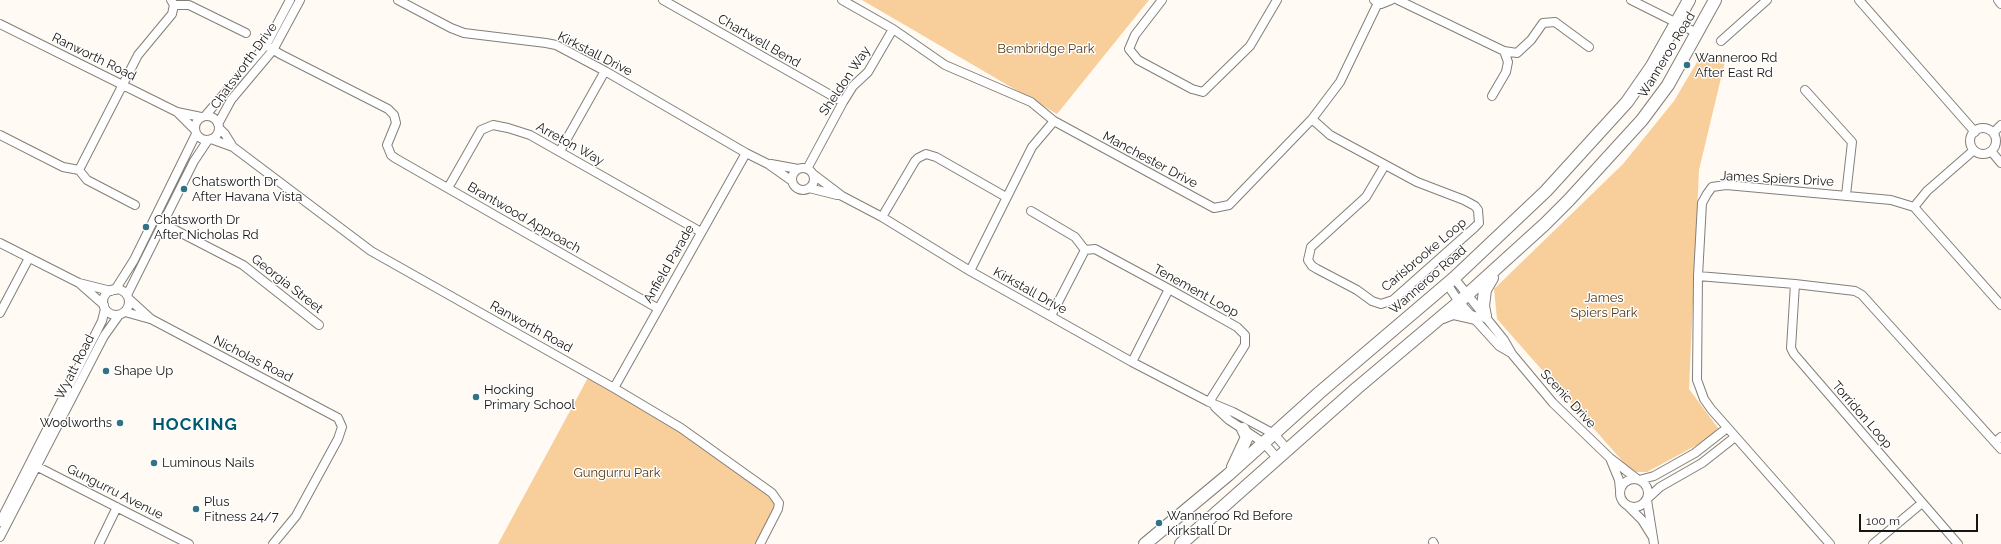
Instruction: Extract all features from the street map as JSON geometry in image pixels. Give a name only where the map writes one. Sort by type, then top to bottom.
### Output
[{"type":"highway","name":"Wanneroo Road","points":[[1145,544],[1228,475],[1450,281],[1546,191],[1627,102],[1649,71],[1689,0]]},
{"type":"highway","name":"Wanneroo Road","points":[[1181,544],[1357,388],[1504,262],[1569,200],[1642,120],[1668,86],[1715,0]]},
{"type":"highway","points":[[1438,319],[1453,313],[1480,317],[1485,290],[1504,262]]},
{"type":"highway","points":[[1228,475],[1238,458],[1247,437],[1243,429]]},
{"type":"street","name":"Chatsworth Drive","points":[[203,116],[266,45],[290,0]]},
{"type":"street","name":"Chatsworth Drive","points":[[218,126],[231,100],[273,50],[300,0]]},
{"type":"street","name":"Chartwell Bend","points":[[663,0],[843,102]]},
{"type":"street","name":"Manchester Drive","points":[[842,0],[893,29],[945,65],[1032,102],[1054,121],[1214,208],[1229,205],[1312,119],[1340,82],[1376,1]]},
{"type":"street","points":[[1162,0],[1135,35],[1129,49],[1138,60],[1192,89],[1203,92],[1250,46],[1277,0]]},
{"type":"street","points":[[1376,1],[1385,4],[1391,0]]},
{"type":"street","points":[[1398,0],[1504,51],[1518,53],[1531,40],[1543,23],[1555,22],[1589,47]]},
{"type":"street","points":[[1631,0],[1697,33]]},
{"type":"street","points":[[1721,41],[1768,0]]},
{"type":"street","points":[[1859,0],[1975,132]]},
{"type":"street","points":[[1998,0],[2001,4]]},
{"type":"street","name":"Kirkstall Drive","points":[[403,1],[451,28],[464,33],[546,42],[556,46],[605,71],[746,153],[768,164],[792,182]]},
{"type":"street","points":[[79,170],[138,55],[172,14],[173,3],[190,5],[246,33]]},
{"type":"street","name":"Ranworth Road","points":[[0,24],[177,112],[203,116]]},
{"type":"street","name":"Sheldon Way","points":[[806,171],[843,102],[853,86],[868,72],[893,29]]},
{"type":"street","points":[[266,45],[273,50]]},
{"type":"street","name":"Brantwood Approach","points":[[273,50],[388,108],[394,115],[396,123],[387,141],[388,150],[395,158],[658,308]]},
{"type":"street","points":[[1492,96],[1506,72],[1508,62],[1504,51]]},
{"type":"street","points":[[560,151],[605,71]]},
{"type":"street","points":[[1805,90],[1852,142],[1846,195]]},
{"type":"street","name":"Ranworth Road","points":[[177,112],[195,132]]},
{"type":"street","points":[[0,243],[78,283],[111,314],[122,314],[129,306],[128,297],[194,161],[209,140],[216,135],[218,126],[213,118],[203,116],[196,122],[195,132],[134,260],[113,290],[105,297],[104,307]]},
{"type":"street","name":"Carisbrooke Loop","points":[[1312,119],[1330,135],[1385,165],[1417,182],[1464,200],[1475,206],[1480,216],[1479,223],[1463,238],[1393,300],[1381,304],[1372,301],[1357,290],[1312,266],[1308,260],[1311,247],[1366,197],[1385,165]]},
{"type":"street","points":[[970,271],[1032,147],[1054,121]]},
{"type":"street","name":"Arreton Way","points":[[448,188],[478,135],[486,127],[493,125],[518,130],[560,151],[701,232]]},
{"type":"street","points":[[1993,133],[2001,125]]},
{"type":"street","name":"Ranworth Road","points":[[218,126],[234,147],[371,251],[614,388],[681,428],[772,493],[779,503],[778,509],[760,544]]},
{"type":"street","points":[[1982,129],[1987,129],[1993,133],[1996,142],[1991,151],[1983,154],[1974,150],[1970,142],[1975,132],[1982,129]]},
{"type":"street","points":[[195,132],[200,138],[209,140]]},
{"type":"street","points":[[0,135],[63,167],[79,170],[87,180],[135,205]]},
{"type":"street","name":"Ranworth Road","points":[[209,140],[234,147]]},
{"type":"street","points":[[1974,150],[1927,191],[1914,207],[2001,305]]},
{"type":"street","points":[[1991,151],[2001,163]]},
{"type":"street","name":"Anfield Parade","points":[[614,388],[746,153]]},
{"type":"street","points":[[882,217],[915,161],[926,154],[936,157],[1006,197]]},
{"type":"street","name":"Kirkstall Drive","points":[[768,164],[806,171],[842,196],[882,217],[970,271],[1132,362],[1274,434],[1288,450]]},
{"type":"street","points":[[806,171],[813,182],[809,188],[799,189],[792,182],[793,174],[806,171]]},
{"type":"street","name":"James Spiers Drive","points":[[1830,544],[1727,428],[1704,399],[1697,380],[1698,276],[1702,203],[1712,187],[1726,185],[1892,200],[1914,207]]},
{"type":"street","name":"Kirkstall Drive","points":[[809,188],[842,196]]},
{"type":"street","points":[[1030,211],[1075,237],[1085,250],[1051,316]]},
{"type":"street","name":"Georgia Street","points":[[154,219],[243,265],[319,325]]},
{"type":"street","name":"Tenement Loop","points":[[1085,250],[1095,249],[1237,327],[1245,335],[1245,345],[1210,402]]},
{"type":"street","points":[[0,313],[29,258]]},
{"type":"street","points":[[1698,276],[1795,284],[1855,291],[1862,295],[1998,440],[2001,450]]},
{"type":"street","name":"Scenic Drive","points":[[1450,281],[1480,317],[1500,346],[1512,354],[1553,403],[1610,458],[1638,479]]},
{"type":"street","points":[[78,283],[120,290],[128,297]]},
{"type":"street","name":"Torridon Loop","points":[[1795,284],[1791,348],[1794,354],[1958,544]]},
{"type":"street","points":[[1132,362],[1169,289]]},
{"type":"street","name":"Nicholas Road","points":[[128,297],[151,319],[333,414],[341,423],[341,431],[338,439],[296,516],[273,544]]},
{"type":"street","name":"Wyatt Road","points":[[12,507],[30,462],[102,321],[104,307]]},
{"type":"street","name":"Nicholas Road","points":[[122,314],[151,319]]},
{"type":"street","name":"Wyatt Road","points":[[0,537],[3,517],[12,507],[38,467],[104,336],[122,314]]},
{"type":"street","name":"Kirkstall Drive","points":[[1210,402],[1243,429],[1264,443],[1278,459]]},
{"type":"street","points":[[1653,540],[1642,520],[1621,499],[1620,490],[1626,481],[1654,476],[1695,453],[1727,428]]},
{"type":"street","points":[[1628,506],[1639,507],[1660,487],[1702,463],[1735,437]]},
{"type":"street","name":"Scenic Drive","points":[[1610,458],[1619,480],[1620,490]]},
{"type":"street","name":"Gungurru Avenue","points":[[30,462],[189,544]]},
{"type":"street","points":[[1638,479],[1647,486],[1653,540]]},
{"type":"street","points":[[0,500],[12,507]]},
{"type":"street","points":[[1873,544],[1922,503]]},
{"type":"street","points":[[99,544],[117,507]]},
{"type":"green space","name":"Bembridge Park","points":[[862,0],[1149,0],[1057,114]]},
{"type":"green space","name":"James Spiers Park","points":[[1703,52],[1726,57],[1699,170],[1689,389],[1721,432],[1647,472],[1636,472],[1625,464],[1497,319],[1494,289],[1623,164],[1674,101]]},
{"type":"green space","name":"Gungurru Park","points":[[590,374],[681,428],[772,493],[779,503],[760,544],[498,544]]},
{"type":"place","name":"Wanneroo Rd After East Rd","points":[[1687,65]]},
{"type":"place","name":"Chatsworth Dr After Havana Vista","points":[[184,189]]},
{"type":"place","name":"Chatsworth Dr After Nicholas Rd","points":[[146,227]]},
{"type":"place","name":"Shape Up","points":[[106,371]]},
{"type":"place","name":"Hocking Primary School","points":[[476,397]]},
{"type":"place","name":"Woolworths","points":[[120,423]]},
{"type":"place","name":"Luminous Nails","points":[[154,463]]},
{"type":"place","name":"Plus Fitness 24/7","points":[[196,509]]},
{"type":"place","name":"Wanneroo Rd Before Kirkstall Dr","points":[[1159,523]]},
{"type":"district","name":"HOCKING","points":[[195,425]]}]
